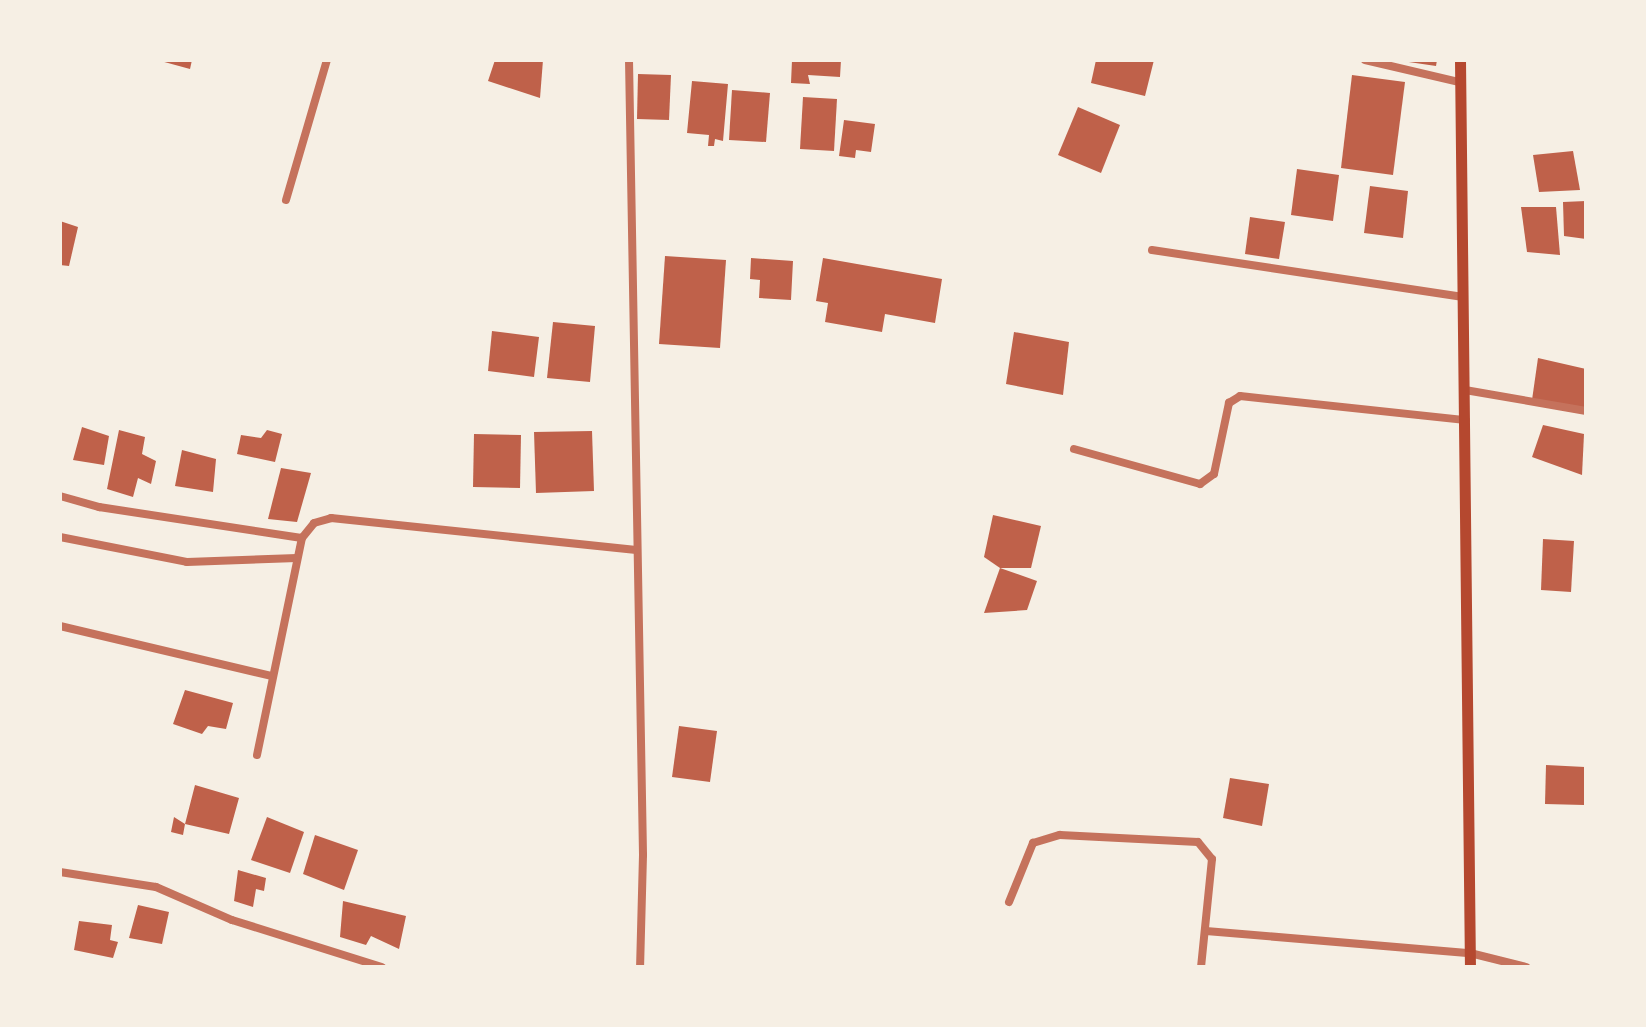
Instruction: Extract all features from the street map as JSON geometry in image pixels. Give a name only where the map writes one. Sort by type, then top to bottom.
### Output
[{"type":"main road","points":[[1460,60],[1470,960]]},
{"type":"street","points":[[286,200],[327,60]]},
{"type":"street","points":[[629,60],[644,856],[640,967]]},
{"type":"street","points":[[1365,60],[1459,82]]},
{"type":"street","points":[[1152,250],[1461,297]]},
{"type":"street","points":[[1466,390],[1586,411]]},
{"type":"street","points":[[1074,449],[1200,484],[1214,474],[1229,403],[1240,396],[1466,420]]},
{"type":"street","points":[[60,496],[99,507],[302,538]]},
{"type":"street","points":[[257,755],[297,558],[302,538],[314,523],[332,518],[636,550]]},
{"type":"street","points":[[60,537],[187,562],[297,558]]},
{"type":"street","points":[[60,626],[271,676]]},
{"type":"street","points":[[1009,902],[1033,843],[1060,835],[1198,842],[1210,850],[1212,858],[1201,967]]},
{"type":"street","points":[[60,872],[156,887],[232,920],[382,967]]},
{"type":"street","points":[[1206,932],[1526,967]]},
{"type":"building","points":[[157,60],[192,60],[190,69]]},
{"type":"building","points":[[495,60],[543,60],[540,98],[488,81]]},
{"type":"building","points":[[792,60],[841,60],[840,77],[808,75],[810,84],[791,83]]},
{"type":"building","points":[[1096,60],[1154,60],[1145,96],[1091,83]]},
{"type":"building","points":[[1395,60],[1437,60],[1436,66]]},
{"type":"building","points":[[638,74],[671,75],[669,120],[637,119]]},
{"type":"building","points":[[1352,75],[1405,82],[1393,175],[1341,168]]},
{"type":"building","points":[[692,81],[728,84],[723,141],[715,139],[714,146],[708,146],[709,135],[687,133]]},
{"type":"building","points":[[732,90],[770,93],[766,142],[729,140]]},
{"type":"building","points":[[803,97],[837,99],[834,151],[800,149]]},
{"type":"building","points":[[1078,107],[1120,125],[1101,173],[1058,155]]},
{"type":"building","points":[[844,120],[875,124],[871,152],[856,150],[855,158],[839,156]]},
{"type":"building","points":[[1573,151],[1580,190],[1539,192],[1533,155]]},
{"type":"building","points":[[1297,169],[1339,175],[1333,221],[1291,215]]},
{"type":"building","points":[[1370,186],[1408,191],[1403,238],[1364,233]]},
{"type":"building","points":[[1586,201],[1586,239],[1564,236],[1563,202]]},
{"type":"building","points":[[1521,207],[1556,207],[1560,255],[1527,252]]},
{"type":"building","points":[[1250,217],[1285,222],[1279,259],[1245,254]]},
{"type":"building","points":[[60,221],[78,227],[69,266],[60,265]]},
{"type":"building","points":[[665,256],[726,260],[720,348],[659,344]]},
{"type":"building","points":[[751,258],[793,261],[791,300],[759,298],[760,280],[750,279]]},
{"type":"building","points":[[823,258],[942,279],[935,323],[885,314],[882,332],[825,322],[828,303],[816,301]]},
{"type":"building","points":[[553,322],[595,326],[590,382],[547,378]]},
{"type":"building","points":[[492,331],[539,337],[534,377],[488,371]]},
{"type":"building","points":[[1014,332],[1069,342],[1063,395],[1006,384]]},
{"type":"building","points":[[1538,358],[1586,369],[1586,411],[1532,400]]},
{"type":"building","points":[[1543,425],[1584,434],[1582,475],[1532,457]]},
{"type":"building","points":[[82,427],[109,436],[104,465],[73,460]]},
{"type":"building","points":[[119,430],[145,437],[142,454],[156,461],[151,484],[138,478],[133,497],[107,489]]},
{"type":"building","points":[[267,430],[282,434],[275,462],[237,454],[241,435],[261,438]]},
{"type":"building","points":[[592,431],[594,491],[536,493],[534,432]]},
{"type":"building","points":[[474,434],[521,435],[520,488],[473,487]]},
{"type":"building","points":[[182,450],[216,459],[213,492],[175,486]]},
{"type":"building","points":[[281,468],[311,473],[297,522],[268,519]]},
{"type":"building","points":[[993,515],[1041,526],[1031,568],[1000,568],[984,557]]},
{"type":"building","points":[[1543,539],[1574,541],[1571,592],[1541,590]]},
{"type":"building","points":[[1000,568],[1037,581],[1027,610],[984,613]]},
{"type":"building","points":[[185,690],[233,703],[226,729],[208,726],[202,734],[173,724]]},
{"type":"building","points":[[679,726],[717,731],[710,782],[672,777]]},
{"type":"building","points":[[1546,765],[1585,767],[1584,805],[1545,804]]},
{"type":"building","points":[[1230,778],[1269,784],[1262,826],[1223,818]]},
{"type":"building","points":[[195,785],[239,798],[229,834],[185,824]]},
{"type":"building","points":[[174,817],[185,824],[183,835],[171,832]]},
{"type":"building","points":[[267,817],[304,832],[290,873],[251,860]]},
{"type":"building","points":[[315,835],[358,850],[344,890],[303,874]]},
{"type":"building","points":[[238,870],[266,878],[264,891],[256,889],[253,907],[234,901]]},
{"type":"building","points":[[343,901],[406,916],[399,949],[371,936],[366,945],[340,937]]},
{"type":"building","points":[[138,905],[169,912],[162,944],[129,938]]},
{"type":"building","points":[[79,921],[112,925],[110,940],[118,942],[113,958],[74,950]]}]
